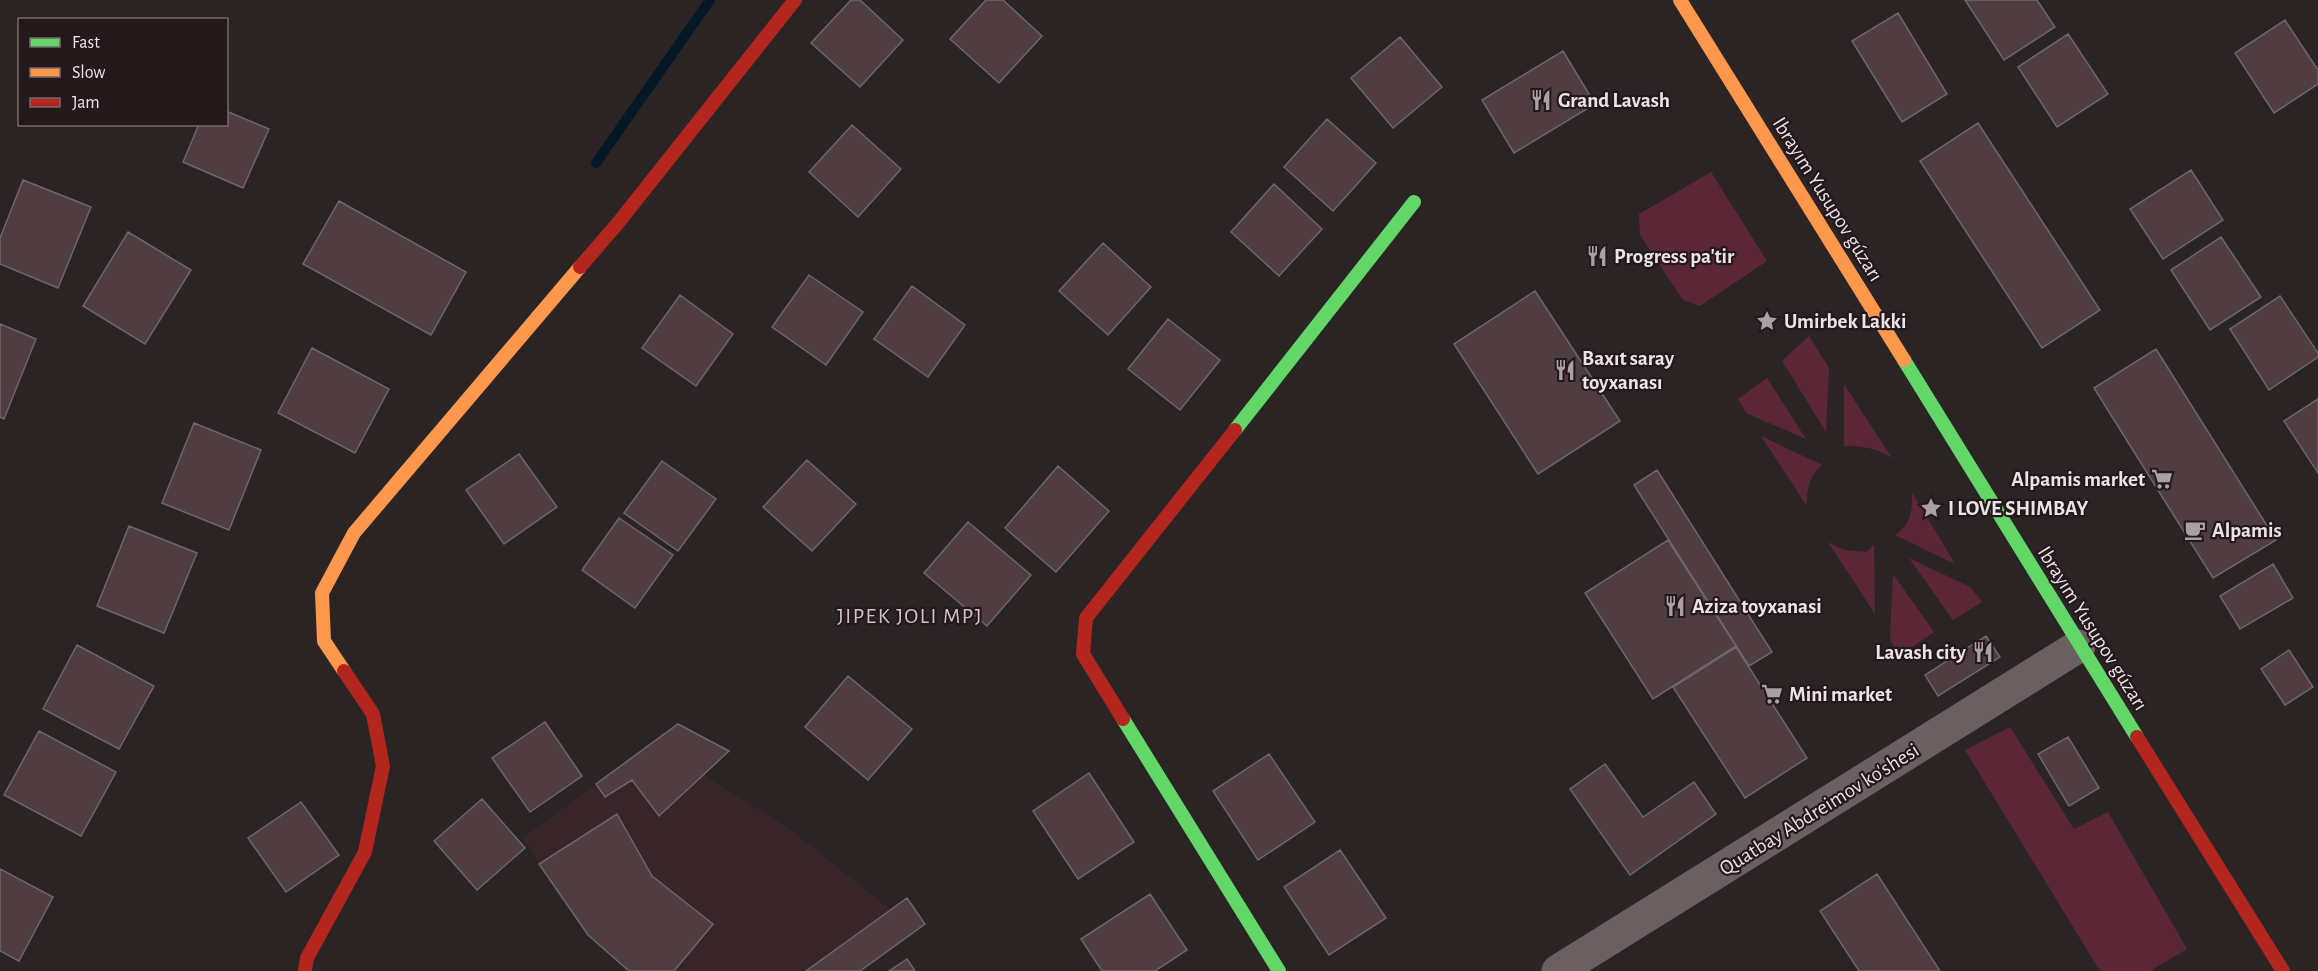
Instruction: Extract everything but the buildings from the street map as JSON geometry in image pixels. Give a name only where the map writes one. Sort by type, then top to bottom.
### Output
[{"type":"street","points":[[305,971],[307,958],[365,852],[383,766],[373,714],[324,641],[322,593],[354,532],[618,223],[795,0]]},
{"type":"street","name":"Ibrayım Yusupov gúzarı","points":[[1680,0],[2079,646],[2283,971]]},
{"type":"street","points":[[1279,971],[1083,654],[1086,618],[1414,202]]},
{"type":"street","name":"Quatbay Abdreimov ko'shesi","points":[[1558,971],[2079,646]]},
{"type":"shaded area","points":[[1711,172],[1767,261],[1700,306],[1683,300],[1640,235],[1639,214]]},
{"type":"shaded area","points":[[1809,336],[1829,368],[1826,432],[1782,361]]},
{"type":"shaded area","points":[[1767,378],[1806,439],[1746,413],[1738,399]]},
{"type":"shaded area","points":[[1844,384],[1892,458],[1870,448],[1844,446]]},
{"type":"shaded area","points":[[1761,436],[1822,465],[1810,483],[1807,506]]},
{"type":"shaded area","points":[[1912,492],[1955,564],[1895,535],[1905,526],[1910,516]]},
{"type":"shaded area","points":[[1828,542],[1844,550],[1866,552],[1874,545],[1875,614]]},
{"type":"shaded area","points":[[1909,558],[1970,587],[1982,602],[1953,620]]},
{"type":"shaded area","points":[[1893,574],[1934,632],[1899,656],[1890,640]]},
{"type":"shaded area","points":[[678,724],[729,751],[704,775],[790,829],[890,909],[907,898],[925,924],[860,971],[629,971],[588,935],[539,864],[524,837]]},
{"type":"shaded area","points":[[2010,727],[2074,829],[2108,812],[2187,949],[2150,971],[2100,971],[1965,750]]},
{"type":"waterway","points":[[596,163],[710,0]]},
{"type":"traffic: fast","points":[[1235,430],[1414,202]]},
{"type":"traffic: fast","points":[[1904,360],[2137,737]]},
{"type":"traffic: fast","points":[[1123,719],[1279,971]]},
{"type":"traffic: slow","points":[[1680,0],[1904,360]]},
{"type":"traffic: slow","points":[[344,671],[324,641],[322,593],[354,533],[580,267]]},
{"type":"traffic: jam","points":[[580,267],[618,223],[795,0]]},
{"type":"traffic: jam","points":[[1123,719],[1083,654],[1086,618],[1235,430]]},
{"type":"traffic: jam","points":[[305,971],[307,958],[365,852],[383,766],[373,714],[344,671]]},
{"type":"traffic: jam","points":[[2137,737],[2283,971]]},
{"type":"place","name":"Grand Lavash","points":[[1541,100]]},
{"type":"place","name":"Progress pa'tir","points":[[1597,256]]},
{"type":"place","name":"Umirbek Lakki","points":[[1767,321]]},
{"type":"place","name":"Baxıt saray toyxanası","points":[[1565,370]]},
{"type":"place","name":"Alpamis market","points":[[2162,479]]},
{"type":"place","name":"I LOVE SHIMBAY","points":[[1931,508]]},
{"type":"place","name":"Alpamis","points":[[2195,530]]},
{"type":"place","name":"Aziza toyxanasi","points":[[1675,606]]},
{"type":"place","name":"Lavash city","points":[[1983,652]]},
{"type":"place","name":"Mini market","points":[[1772,694]]},
{"type":"district","name":"JIPEK JOLI MPJ","points":[[910,615]]}]
